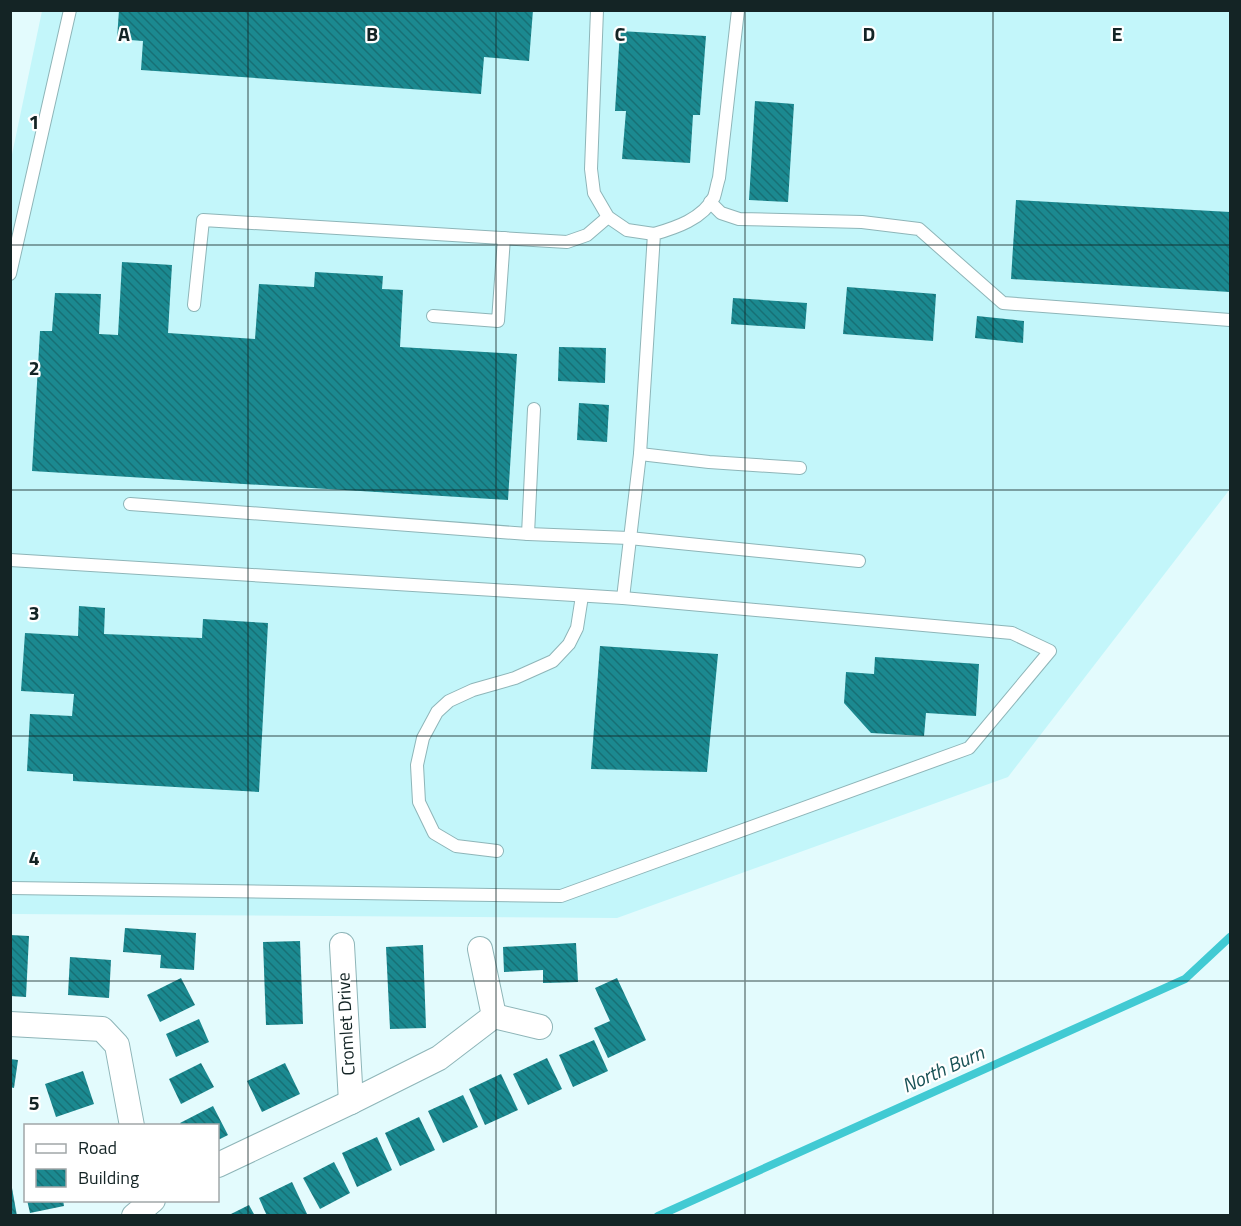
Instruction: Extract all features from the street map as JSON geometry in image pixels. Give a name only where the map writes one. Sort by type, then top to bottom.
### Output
[{"type":"street","name":"Cromlet Drive","points":[[342,945],[351,1102]]},
{"type":"street","points":[[480,949],[494,1016],[540,1027]]},
{"type":"street","name":"Cromlet Drive","points":[[219,1165],[439,1058],[494,1016]]},
{"type":"street","points":[[10,1024],[102,1029],[117,1045],[132,1124]]},
{"type":"street","points":[[134,1215],[150,1202]]},
{"type":"lane","points":[[10,274],[70,10]]},
{"type":"lane","points":[[597,10],[591,169],[594,193],[608,217],[627,230],[654,234],[677,227],[700,214],[713,197],[719,178],[738,10]]},
{"type":"lane","points":[[710,202],[721,213],[739,219],[862,222],[919,229],[1003,303],[1230,320]]},
{"type":"lane","points":[[194,305],[202,220],[567,242],[587,236],[608,217]]},
{"type":"lane","points":[[623,598],[640,454],[654,234]]},
{"type":"lane","points":[[433,316],[498,321],[504,238]]},
{"type":"lane","points":[[528,534],[534,410]]},
{"type":"lane","points":[[640,454],[709,462],[800,468]]},
{"type":"lane","points":[[130,504],[528,534],[630,538],[859,561]]},
{"type":"lane","points":[[10,560],[623,598],[1012,633],[1050,651],[969,748],[561,896],[10,888]]},
{"type":"lane","points":[[497,851],[456,846],[434,833],[419,802],[417,765],[423,738],[436,712],[450,701],[473,690],[515,678],[553,660],[569,644],[577,627],[582,596]]},
{"type":"shaded area","points":[[42,11],[1230,11],[1230,489],[1008,777],[617,918],[11,914],[10,164]]},
{"type":"building","points":[[119,10],[533,10],[529,61],[484,57],[481,94],[141,70],[143,41],[117,39]]},
{"type":"building","points":[[620,31],[706,36],[700,115],[693,115],[690,163],[622,159],[626,111],[615,111]]},
{"type":"building","points":[[755,101],[794,104],[788,202],[749,200]]},
{"type":"building","points":[[1016,200],[1230,212],[1230,292],[1011,279]]},
{"type":"building","points":[[122,262],[172,265],[168,333],[255,339],[259,284],[314,287],[315,272],[383,276],[382,289],[403,290],[400,347],[517,354],[508,500],[32,471],[40,331],[52,331],[55,293],[101,294],[99,334],[118,335]]},
{"type":"building","points":[[847,287],[936,294],[933,341],[843,334]]},
{"type":"building","points":[[733,298],[807,303],[805,329],[731,324]]},
{"type":"building","points":[[977,316],[1024,321],[1023,343],[975,338]]},
{"type":"building","points":[[559,347],[606,348],[605,383],[558,381]]},
{"type":"building","points":[[579,403],[609,405],[607,442],[577,440]]},
{"type":"building","points":[[79,606],[105,608],[104,634],[202,638],[203,619],[268,623],[259,792],[73,781],[73,774],[27,771],[30,714],[72,716],[74,694],[21,691],[25,633],[78,636]]},
{"type":"building","points":[[600,646],[718,654],[707,772],[591,769]]},
{"type":"building","points":[[875,657],[979,664],[976,716],[926,713],[924,736],[871,733],[844,703],[846,672],[874,674]]},
{"type":"building","points":[[125,928],[196,933],[194,970],[160,968],[161,955],[123,952]]},
{"type":"building","points":[[10,935],[29,936],[26,997],[10,996]]},
{"type":"building","points":[[300,941],[303,1024],[266,1025],[263,942]]},
{"type":"building","points":[[576,943],[578,982],[543,983],[543,970],[504,972],[503,947]]},
{"type":"building","points":[[423,945],[426,1028],[390,1029],[386,947]]},
{"type":"building","points":[[70,957],[111,960],[109,998],[68,995]]},
{"type":"building","points":[[181,978],[195,1005],[160,1022],[147,995]]},
{"type":"building","points":[[617,978],[646,1040],[608,1058],[594,1028],[610,1021],[595,988]]},
{"type":"building","points":[[199,1019],[209,1042],[176,1057],[166,1034]]},
{"type":"building","points":[[594,1040],[608,1071],[573,1087],[559,1055]]},
{"type":"building","points":[[547,1058],[562,1089],[528,1105],[513,1074]]},
{"type":"building","points":[[10,1059],[18,1060],[14,1088],[10,1087]]},
{"type":"building","points":[[201,1063],[214,1087],[181,1104],[169,1079]]},
{"type":"building","points":[[285,1063],[300,1094],[262,1112],[247,1081]]},
{"type":"building","points":[[83,1071],[94,1104],[56,1117],[45,1084]]},
{"type":"building","points":[[501,1074],[518,1110],[485,1125],[469,1089]]},
{"type":"building","points":[[463,1095],[478,1127],[443,1143],[428,1111]]},
{"type":"building","points":[[213,1106],[228,1135],[219,1140],[219,1124],[180,1123]]},
{"type":"building","points":[[419,1117],[435,1150],[400,1166],[385,1133]]},
{"type":"building","points":[[377,1137],[392,1170],[357,1187],[342,1153]]},
{"type":"building","points":[[334,1162],[350,1193],[320,1209],[303,1178]]},
{"type":"building","points":[[292,1182],[307,1214],[267,1216],[259,1198]]},
{"type":"building","points":[[12,1188],[17,1216],[10,1216]]},
{"type":"building","points":[[27,1202],[63,1202],[64,1206],[30,1213]]},
{"type":"building","points":[[249,1205],[255,1216],[227,1216]]},
{"type":"waterway","name":"North Burn","points":[[658,1216],[1185,979],[1230,937]]}]
